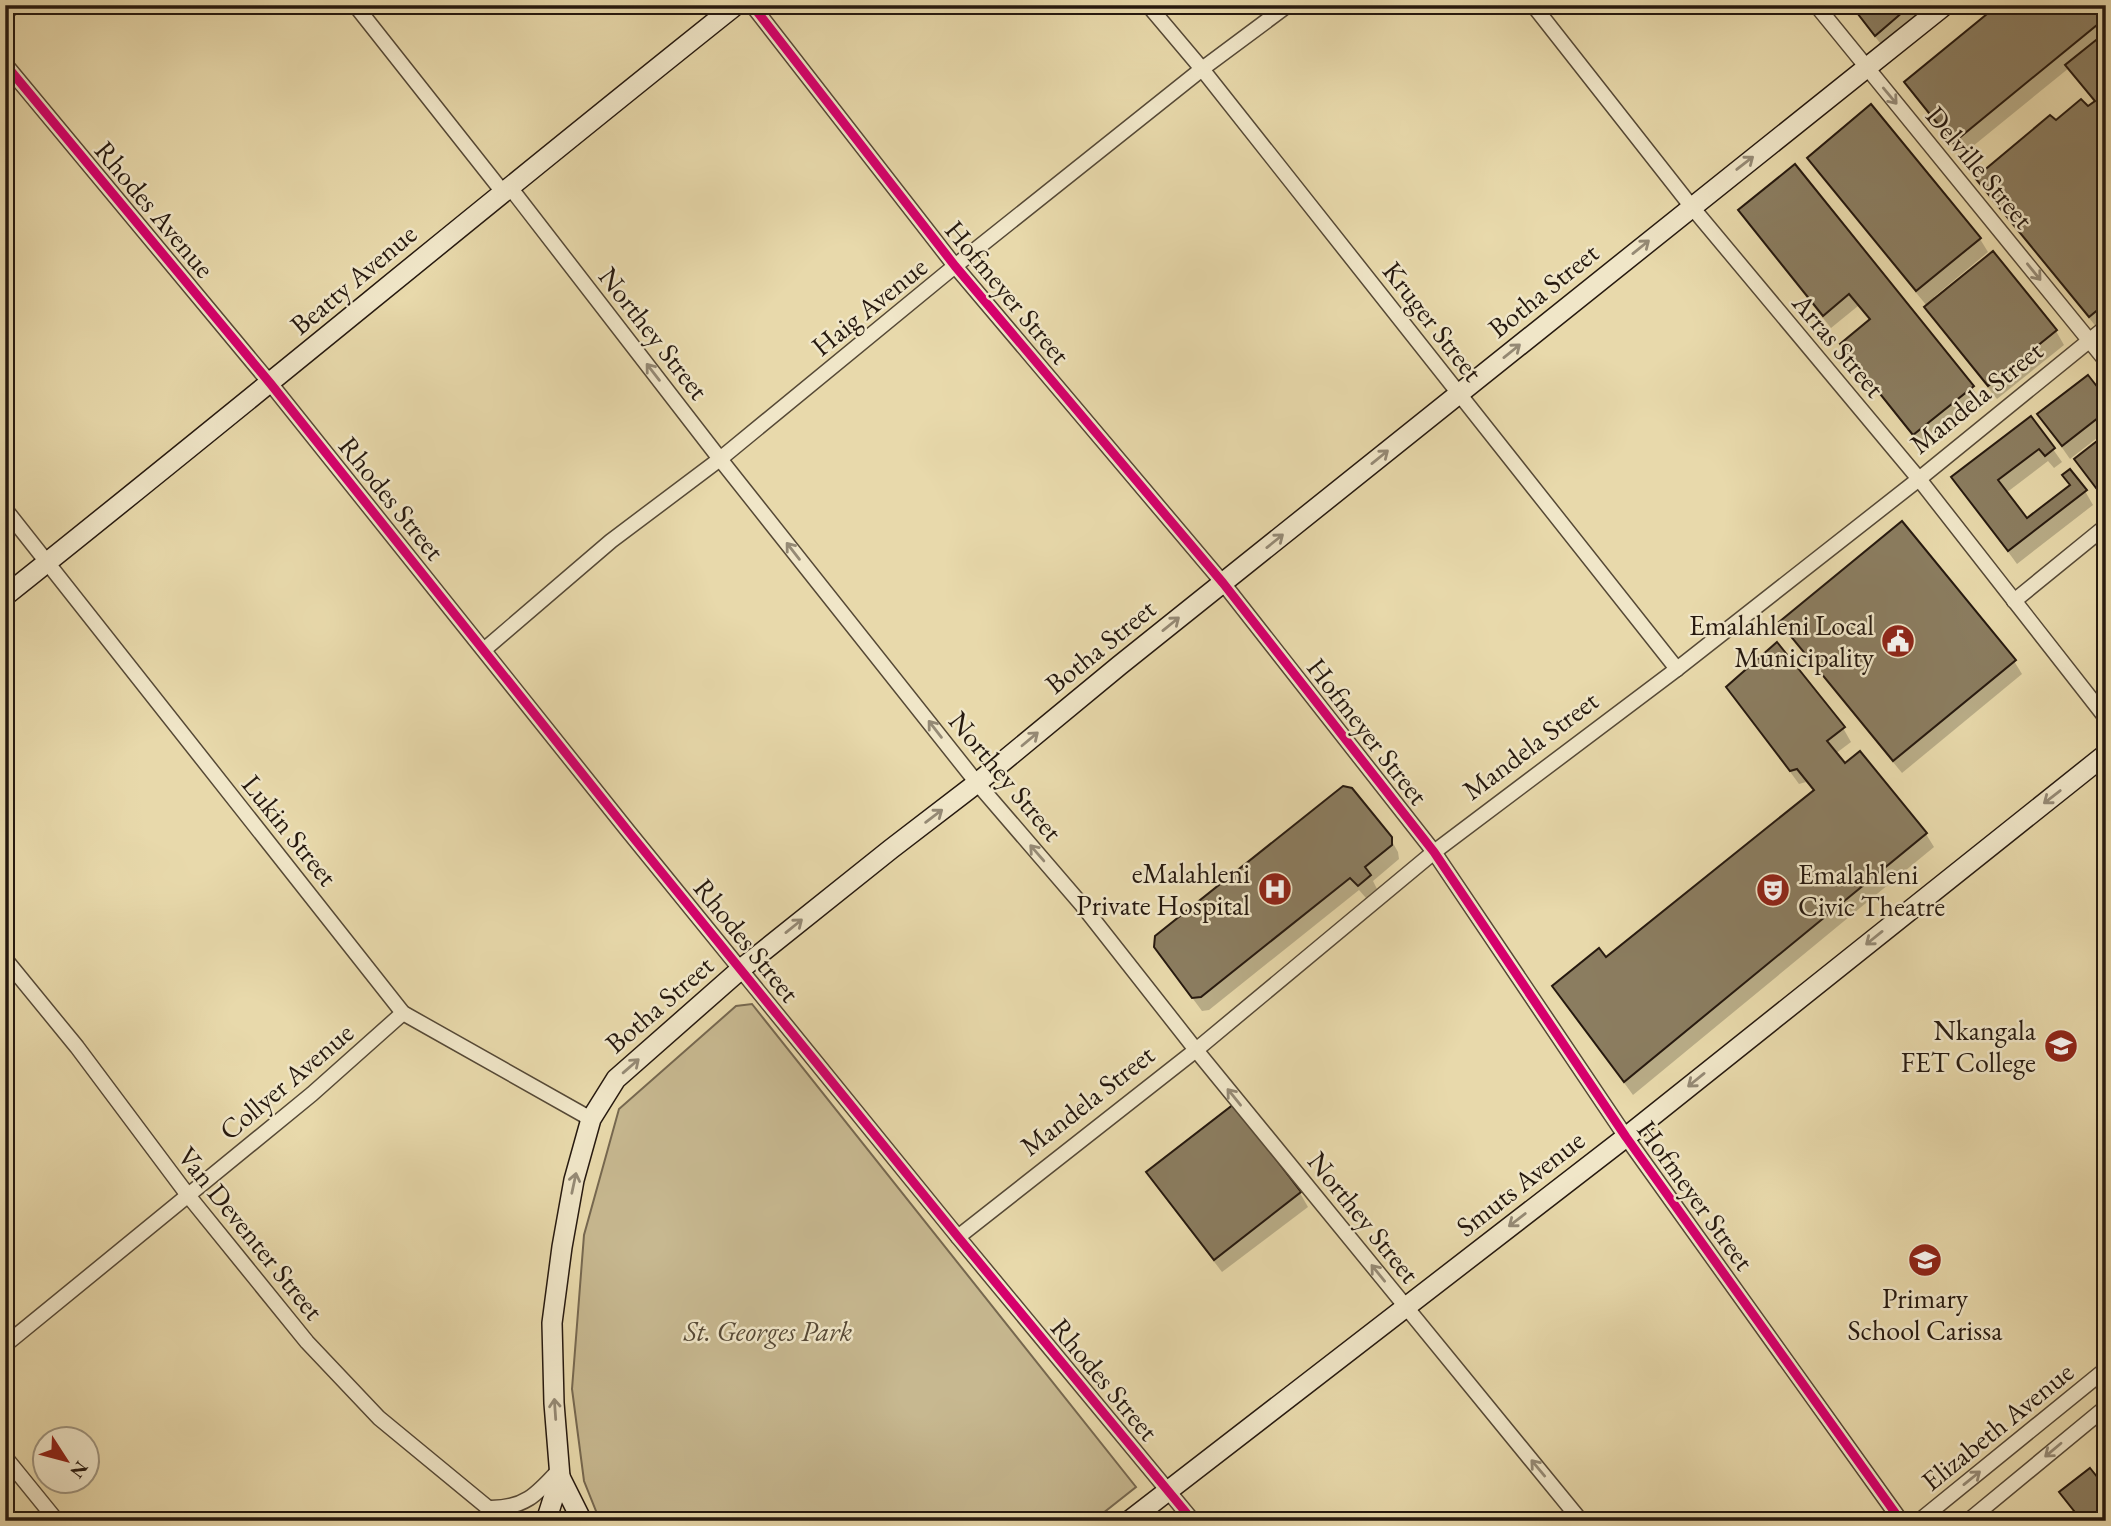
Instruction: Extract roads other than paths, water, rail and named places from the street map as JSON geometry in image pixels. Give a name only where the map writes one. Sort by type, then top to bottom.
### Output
[{"type":"main road","name":"Beatty Avenue","points":[[5,596],[736,5]]},
{"type":"main road","name":"Botha Street","points":[[559,1474],[552,1323],[572,1193],[591,1119],[616,1079],[741,969],[977,783],[1691,206],[1945,5]]},
{"type":"main road","name":"Smuts Avenue","points":[[1129,1521],[1626,1137],[2106,754]]},
{"type":"main road","points":[[546,1521],[559,1474]]},
{"type":"main road","points":[[559,1474],[582,1521]]},
{"type":"street","points":[[5,13],[15,5]]},
{"type":"street","name":"Northey Street","points":[[355,5],[506,189],[977,783],[1082,905],[1196,1050],[1581,1521]]},
{"type":"street","name":"Hofmeyer Street","points":[[752,5],[955,266],[1223,583],[1434,852],[1626,1137],[1901,1521]]},
{"type":"street","name":"Kruger Street","points":[[1148,5],[1202,69],[1677,668]]},
{"type":"street","name":"Haig Avenue","points":[[485,649],[611,541],[720,459],[955,266],[1202,69],[1288,5]]},
{"type":"street","name":"Arras Street","points":[[1532,5],[1691,206],[1919,479],[2106,718]]},
{"type":"street","name":"Delville Street","points":[[1816,5],[2106,360]]},
{"type":"street","name":"Rhodes Avenue","points":[[5,64],[270,383]]},
{"type":"street","name":"Mandela Street","points":[[958,1237],[1196,1050],[1434,852],[1677,668],[1919,479],[2106,327]]},
{"type":"street","name":"Rhodes Street","points":[[270,383],[958,1237],[1193,1521]]},
{"type":"street","name":"Lukin Street","points":[[5,509],[403,1013],[591,1119]]},
{"type":"street","points":[[2014,601],[2106,526]]},
{"type":"street","name":"Van Deventer Street","points":[[5,959],[77,1047],[187,1194],[307,1342],[379,1418],[504,1521]]},
{"type":"street","name":"Collyer Avenue","points":[[5,1345],[312,1094],[403,1013]]},
{"type":"street","name":"Elizabeth Avenue","points":[[1919,1521],[2106,1369]]},
{"type":"street","name":"Elizabeth Avenue","points":[[1968,1521],[2106,1407]]},
{"type":"street","points":[[5,1457],[57,1521]]},
{"type":"street","points":[[491,1508],[515,1506],[528,1500],[559,1474]]},
{"type":"place","name":"Emalahleni Local Municipality","points":[[1898,641]]},
{"type":"place","name":"eMalahleni Private Hospital","points":[[1275,889]]},
{"type":"place","name":"Emalahleni Civic Theatre","points":[[1773,890]]},
{"type":"place","name":"Nkangala FET College","points":[[2061,1046]]},
{"type":"place","name":"Primary School Carissa","points":[[1925,1260]]},
{"type":"park label","name":"St. Georges Park","points":[[768,1331]]}]
